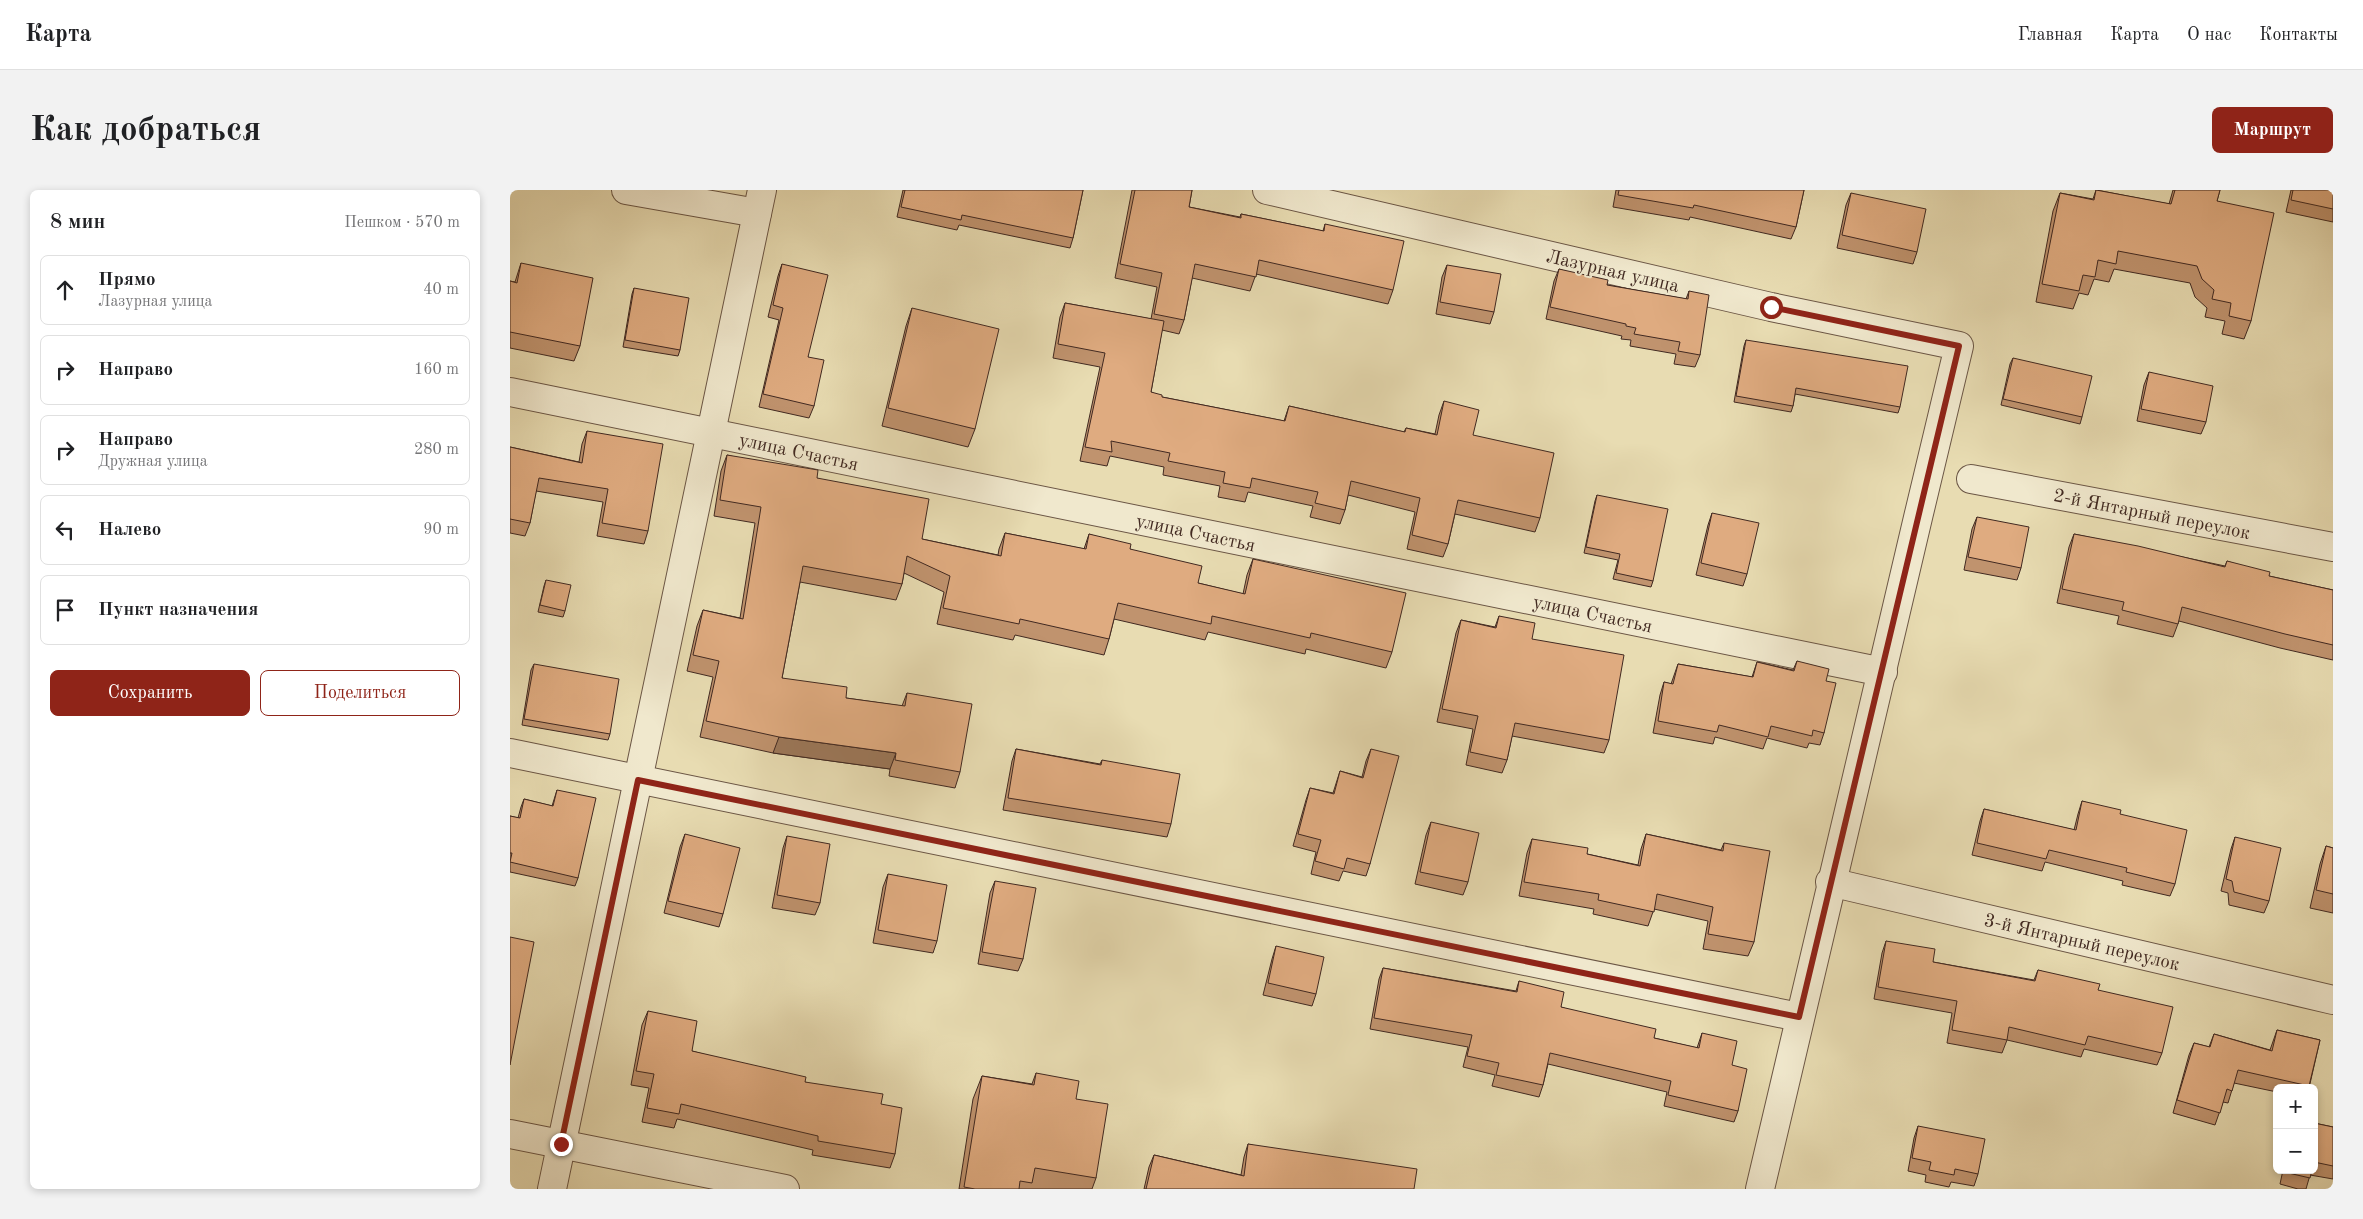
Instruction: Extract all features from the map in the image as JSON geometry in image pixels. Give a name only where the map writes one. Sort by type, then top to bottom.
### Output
[{"type":"street","points":[[552,1189],[760,202],[626,190]]},
{"type":"street","name":"Лазурная улица","points":[[1267,190],[1771,307],[1959,346],[1883,672]]},
{"type":"street","name":"улица Счастья","points":[[510,392],[1883,672]]},
{"type":"street","name":"2-й Янтарный переулок","points":[[1971,479],[2333,547]]},
{"type":"street","points":[[1760,1189],[1830,882],[1883,672]]},
{"type":"street","points":[[510,753],[1799,1017]]},
{"type":"street","name":"3-й Янтарный переулок","points":[[1830,882],[2333,1000]]},
{"type":"street","points":[[510,1134],[785,1189]]},
{"type":"building","points":[[905,190],[1083,190],[1073,238],[962,215],[961,220],[901,207]]},
{"type":"building","points":[[1135,190],[1192,190],[1189,207],[1241,218],[1241,214],[1324,231],[1325,224],[1404,241],[1393,290],[1259,260],[1256,277],[1195,264],[1184,320],[1154,314],[1162,273],[1120,264]]},
{"type":"building","points":[[1619,190],[1804,190],[1796,227],[1694,205],[1693,208],[1618,195]]},
{"type":"building","points":[[2096,190],[2171,204],[2175,190],[2220,190],[2217,201],[2274,213],[2251,321],[2229,316],[2231,303],[2212,299],[2214,290],[2202,279],[2197,266],[2118,251],[2116,264],[2098,260],[2095,277],[2083,275],[2079,291],[2042,284],[2060,193],[2094,200]]},
{"type":"building","points":[[2293,190],[2333,190],[2333,209],[2291,200]]},
{"type":"building","points":[[1851,193],[1926,209],[1917,252],[1842,235]]},
{"type":"building","points":[[521,263],[593,278],[580,346],[510,332],[510,281],[517,283]]},
{"type":"building","points":[[782,264],[828,275],[808,357],[824,360],[814,406],[763,394],[783,308],[773,305]]},
{"type":"building","points":[[1447,265],[1501,274],[1494,312],[1440,302]]},
{"type":"building","points":[[1559,269],[1608,280],[1607,285],[1688,299],[1689,291],[1709,295],[1700,355],[1678,351],[1680,342],[1634,334],[1636,328],[1626,326],[1626,324],[1550,307]]},
{"type":"building","points":[[634,288],[689,298],[680,350],[625,340]]},
{"type":"building","points":[[1065,303],[1164,321],[1151,392],[1162,395],[1162,397],[1285,421],[1289,406],[1405,432],[1406,428],[1437,435],[1444,401],[1479,410],[1473,435],[1554,453],[1540,518],[1458,500],[1448,544],[1412,535],[1420,498],[1351,481],[1345,510],[1315,503],[1318,492],[1252,478],[1250,488],[1223,483],[1225,472],[1168,461],[1170,453],[1111,441],[1112,452],[1085,447],[1105,353],[1058,344]]},
{"type":"building","points":[[912,308],[999,329],[975,429],[888,408]]},
{"type":"building","points":[[1746,340],[1908,366],[1900,407],[1796,388],[1793,406],[1736,396]]},
{"type":"building","points":[[2013,358],[2092,376],[2082,417],[2003,399]]},
{"type":"building","points":[[2149,372],[2213,386],[2206,422],[2141,409]]},
{"type":"building","points":[[587,431],[663,444],[648,531],[602,523],[608,489],[539,478],[530,523],[510,519],[510,447],[582,463]]},
{"type":"building","points":[[727,455],[818,470],[817,478],[929,499],[922,539],[1001,556],[1005,533],[1086,549],[1089,534],[1131,544],[1130,549],[1202,566],[1198,583],[1245,594],[1253,559],[1406,593],[1392,652],[1311,633],[1310,638],[1212,616],[1211,624],[1118,603],[1109,639],[1020,619],[1019,624],[943,608],[950,576],[907,556],[902,584],[803,566],[782,678],[847,687],[846,698],[905,706],[907,693],[972,704],[960,772],[895,760],[896,753],[779,737],[706,721],[719,661],[693,655],[703,610],[743,619],[761,507],[720,500]]},
{"type":"building","points":[[1597,495],[1668,509],[1653,581],[1616,573],[1620,554],[1586,547]]},
{"type":"building","points":[[1712,513],[1759,523],[1747,574],[1701,563]]},
{"type":"building","points":[[1977,517],[2029,527],[2021,568],[1968,557]]},
{"type":"building","points":[[2074,534],[2138,546],[2225,567],[2227,561],[2270,572],[2269,576],[2333,590],[2333,645],[2182,607],[2178,624],[2122,610],[2124,602],[2062,589]]},
{"type":"building","points":[[546,580],[571,585],[565,611],[540,605]]},
{"type":"building","points":[[1499,616],[1535,623],[1532,639],[1624,655],[1609,740],[1515,723],[1507,760],[1470,752],[1478,716],[1442,709],[1461,620],[1496,628]]},
{"type":"building","points":[[1797,661],[1829,669],[1826,681],[1836,683],[1824,733],[1813,730],[1812,736],[1771,726],[1768,737],[1719,725],[1717,732],[1658,721],[1664,682],[1673,684],[1678,664],[1753,677],[1757,662],[1794,671]]},
{"type":"building","points":[[534,664],[619,679],[610,734],[524,719]]},
{"type":"building","points":[[1016,749],[1101,765],[1102,760],[1180,774],[1171,824],[1008,798]]},
{"type":"building","points":[[1371,749],[1399,756],[1370,864],[1347,858],[1344,869],[1315,861],[1321,840],[1298,834],[1310,788],[1334,794],[1340,771],[1363,778]]},
{"type":"building","points":[[557,790],[596,798],[578,878],[510,862],[512,853],[510,853],[510,816],[520,818],[524,799],[553,806]]},
{"type":"building","points":[[2082,801],[2121,810],[2120,814],[2187,830],[2175,884],[2126,872],[2127,868],[2049,850],[2046,859],[1977,843],[1984,809],[2076,830]]},
{"type":"building","points":[[1431,822],[1479,833],[1468,882],[1420,872]]},
{"type":"building","points":[[685,834],[740,848],[723,914],[668,901]]},
{"type":"building","points":[[1646,834],[1723,851],[1724,843],[1770,851],[1754,942],[1708,934],[1713,907],[1657,894],[1654,912],[1598,900],[1599,894],[1524,882],[1532,839],[1588,848],[1587,854],[1640,866]]},
{"type":"building","points":[[787,836],[830,844],[820,903],[777,895]]},
{"type":"building","points":[[2235,837],[2281,848],[2269,901],[2234,892],[2232,881],[2226,879]]},
{"type":"building","points":[[2326,846],[2333,848],[2333,894],[2316,890]]},
{"type":"building","points":[[888,874],[947,885],[937,941],[878,930]]},
{"type":"building","points":[[995,881],[1036,888],[1023,959],[982,952]]},
{"type":"building","points":[[510,937],[534,942],[510,1065]]},
{"type":"building","points":[[1886,941],[1935,949],[1933,962],[2035,981],[2038,970],[2100,984],[2098,990],[2173,1007],[2162,1053],[2088,1036],[2085,1045],[2009,1027],[2007,1040],[1952,1030],[1957,1001],[1878,987]]},
{"type":"building","points":[[1276,946],[1324,957],[1316,994],[1268,983]]},
{"type":"building","points":[[1383,968],[1517,992],[1519,981],[1564,992],[1561,1007],[1656,1029],[1654,1038],[1699,1048],[1702,1033],[1737,1041],[1732,1065],[1747,1069],[1738,1111],[1668,1095],[1671,1081],[1550,1053],[1543,1085],[1496,1075],[1499,1063],[1467,1056],[1472,1035],[1374,1018]]},
{"type":"building","points":[[648,1011],[697,1021],[692,1051],[806,1077],[805,1082],[883,1094],[881,1104],[902,1108],[895,1154],[818,1141],[818,1136],[681,1104],[679,1114],[647,1108],[654,1074],[636,1071]]},
{"type":"building","points":[[2277,1030],[2320,1040],[2309,1084],[2300,1084],[2238,1070],[2232,1091],[2227,1089],[2220,1113],[2177,1100],[2194,1043],[2210,1047],[2214,1034],[2272,1051]]},
{"type":"building","points":[[1036,1073],[1079,1081],[1076,1099],[1108,1104],[1096,1178],[1035,1168],[1032,1183],[1020,1181],[1019,1189],[975,1189],[964,1187],[982,1076],[1034,1085]]},
{"type":"building","points":[[2318,1124],[2333,1127],[2333,1166],[2318,1163]]},
{"type":"building","points":[[1918,1126],[1985,1139],[1978,1174],[1955,1169],[1954,1175],[1929,1170],[1931,1162],[1912,1158]]},
{"type":"building","points":[[1248,1144],[1417,1169],[1414,1189],[1146,1189],[1154,1155],[1244,1176]]},
{"type":"building","points":[[2293,1174],[2311,1174],[2310,1178]]},
{"type":"route","points":[[561,1144],[638,780],[1799,1017],[1830,882],[1883,672],[1959,346],[1771,307]]}]
